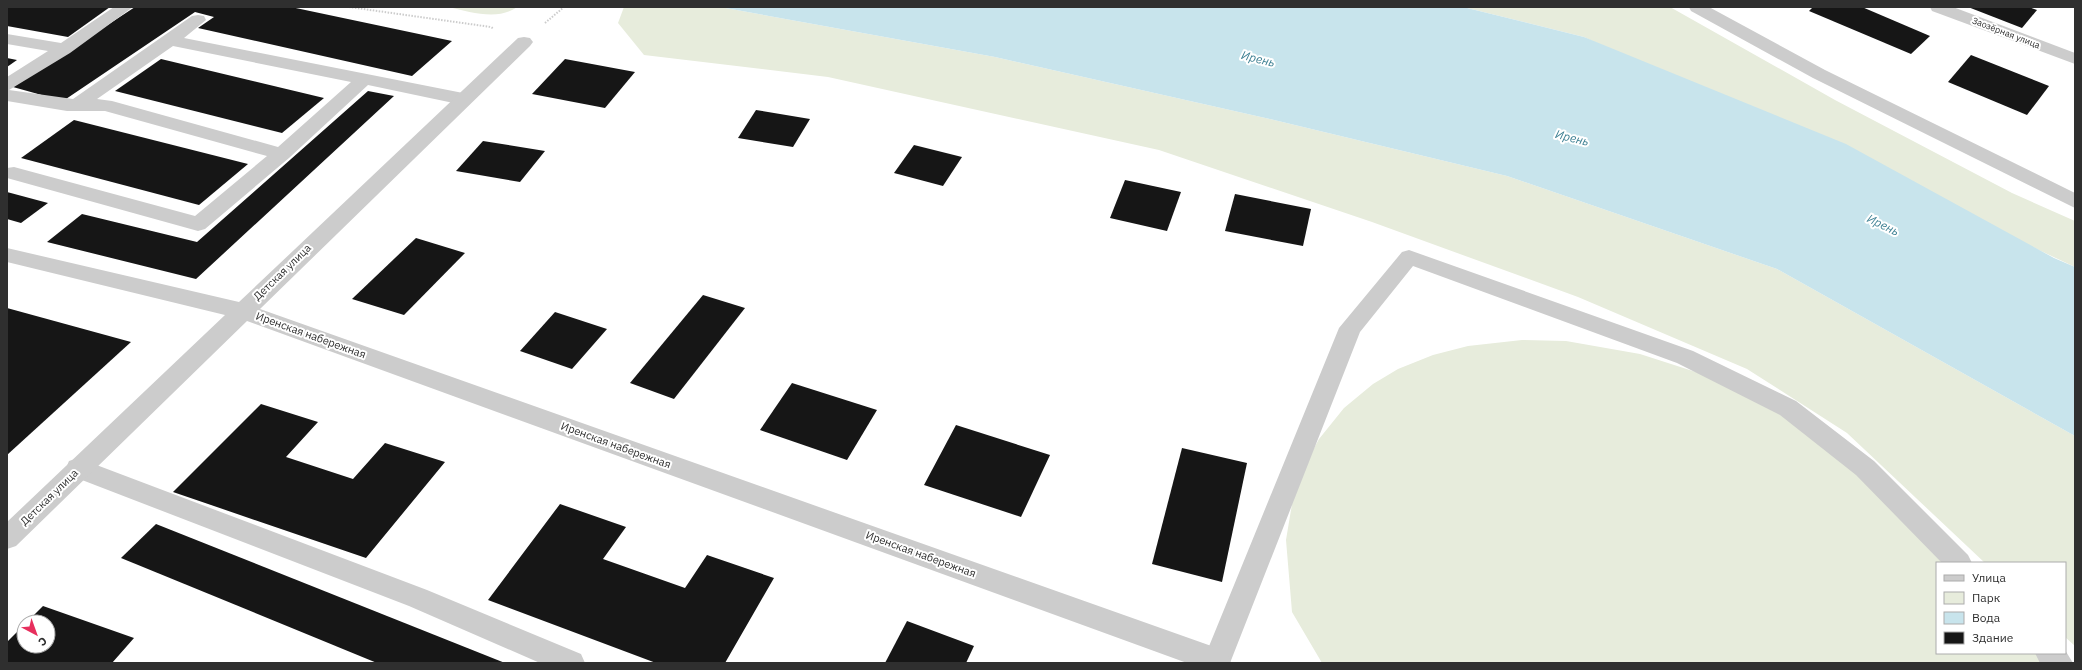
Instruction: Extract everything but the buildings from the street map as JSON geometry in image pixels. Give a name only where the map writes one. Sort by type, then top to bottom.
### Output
[{"type":"street","points":[[7,84],[64,49],[125,7]]},
{"type":"street","points":[[1697,7],[1819,74],[2075,201]]},
{"type":"street","name":"Заозёрная улица","points":[[1938,7],[2075,59]]},
{"type":"street","points":[[78,105],[198,20]]},
{"type":"street","points":[[7,39],[64,49]]},
{"type":"street","points":[[170,40],[463,100]]},
{"type":"street","name":"Детская улица","points":[[7,538],[242,310],[521,45]]},
{"type":"street","points":[[14,173],[198,224],[282,154],[365,80]]},
{"type":"street","points":[[7,94],[78,105],[106,106],[282,154]]},
{"type":"street","name":"Иренская набережная","points":[[7,255],[242,310],[1217,662]]},
{"type":"street","points":[[1217,662],[1350,328],[1409,256],[1685,358],[1788,408],[1865,468],[1958,562]]},
{"type":"street","points":[[78,468],[418,598],[571,663]]},
{"type":"street","points":[[2050,654],[2059,663]]},
{"type":"path","points":[[349,7],[491,27],[521,45]]},
{"type":"green space","points":[[449,7],[517,7],[501,14],[484,14]]},
{"type":"green space","points":[[624,7],[720,7],[995,57],[1274,120],[1507,176],[1777,269],[2075,436],[2075,646],[2066,638],[2066,562],[1984,562],[1847,433],[1747,369],[1578,297],[1372,222],[1159,150],[828,77],[644,55],[618,23]]},
{"type":"green space","points":[[1463,7],[1670,7],[1835,100],[2012,193],[2075,221],[2075,267],[1584,37]]},
{"type":"green space","points":[[1522,340],[1566,341],[1640,354],[1699,373],[1761,402],[1818,437],[1948,562],[1936,562],[1936,654],[2036,654],[2045,663],[1322,663],[1292,612],[1286,540],[1293,498],[1302,470],[1319,439],[1344,408],[1373,384],[1398,369],[1433,355],[1468,346]]},
{"type":"water","name":"Ирень","points":[[720,7],[1463,7],[1584,37],[1846,144],[2054,258],[2075,267],[2075,436],[1777,269],[1507,176],[1274,120],[995,57]]}]
